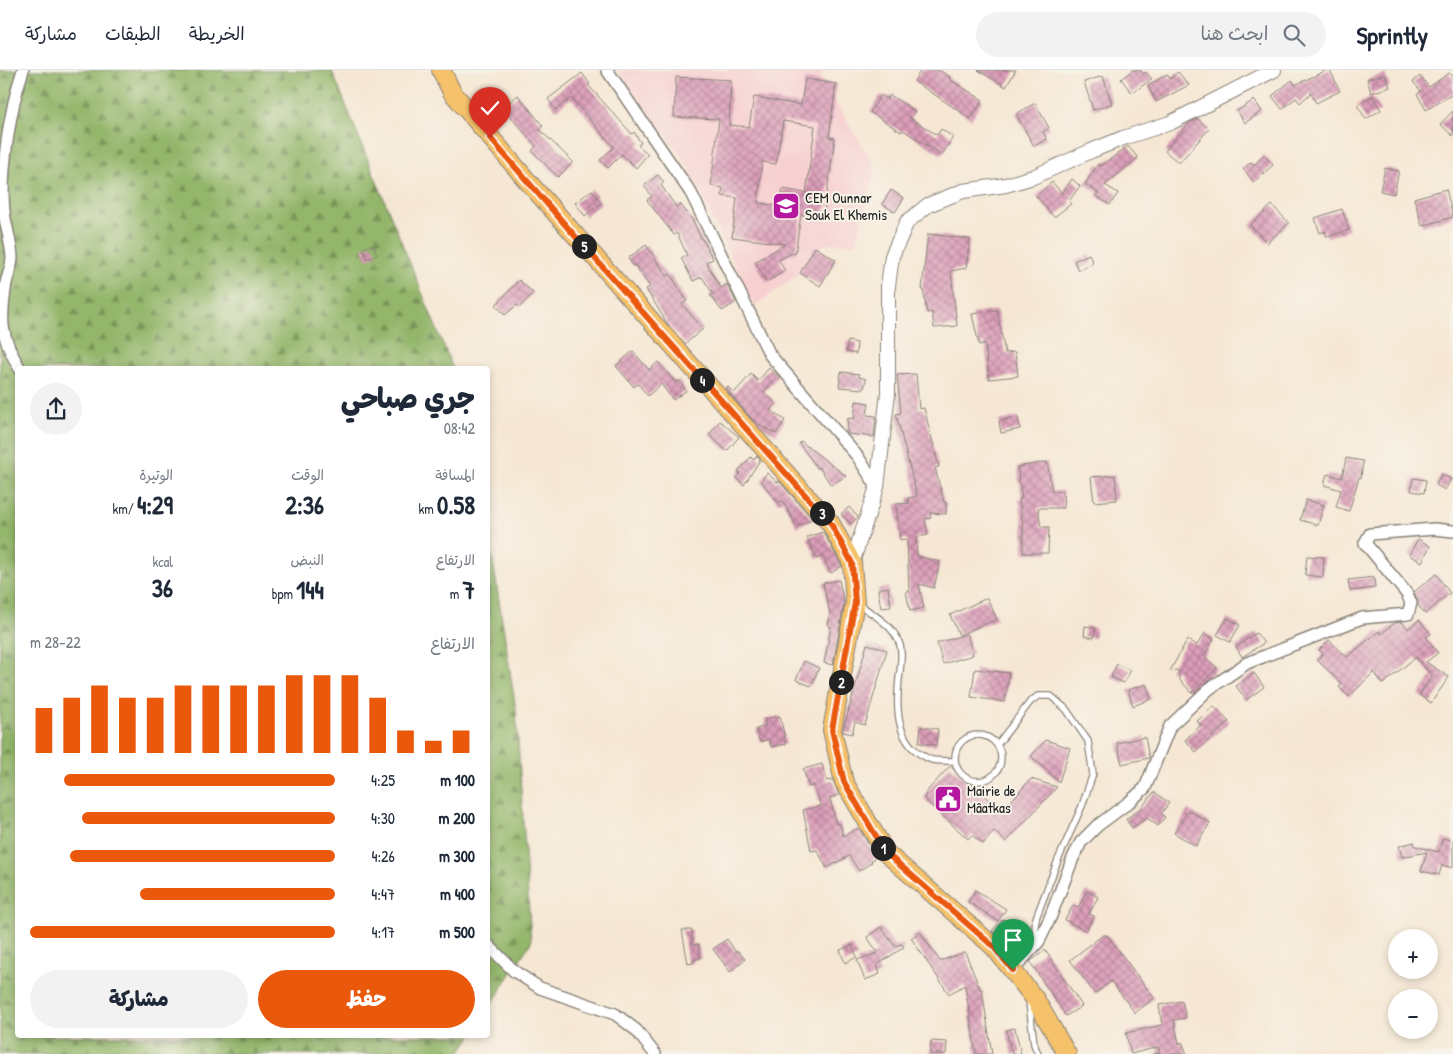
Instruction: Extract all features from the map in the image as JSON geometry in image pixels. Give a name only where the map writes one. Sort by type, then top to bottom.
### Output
[{"type":"main road","points":[[441,70],[452,92],[530,184],[831,524],[852,563],[855,602],[832,730],[844,782],[886,853],[994,947],[1028,990],[1067,1054]]},
{"type":"street","points":[[18,366],[8,353],[0,333],[1,309],[12,258],[4,211],[5,169],[16,93],[23,70]]},
{"type":"street","points":[[607,70],[691,193],[770,355],[858,457],[877,487]]},
{"type":"street","points":[[852,563],[877,487],[888,393],[888,286],[892,256],[907,222],[928,205],[963,192],[1006,185],[1032,177],[1099,147],[1170,123],[1274,70]]},
{"type":"street","points":[[1013,970],[1039,941],[1081,842],[1097,826],[1145,788],[1170,726],[1209,689],[1247,663],[1362,618],[1408,614],[1411,603],[1407,594],[1364,543],[1370,534],[1434,529],[1453,531]]},
{"type":"street","points":[[490,947],[514,971],[540,988],[615,1014],[636,1030],[655,1054]]},
{"type":"lane","points":[[855,602],[881,620],[900,643],[902,651],[898,685],[899,724],[906,742],[930,760],[955,761]]},
{"type":"lane","points":[[997,746],[1030,702],[1038,696],[1051,696],[1066,709],[1088,741],[1092,774],[1082,806],[1058,860],[1036,918],[1035,928],[1039,941]]},
{"type":"lane","points":[[970,736],[985,736],[997,746],[1000,752],[998,768],[994,774],[988,779],[980,781],[966,778],[960,772],[955,761],[959,745],[970,736]]},
{"type":"lane","points":[[1028,990],[1034,1044],[1038,1054]]},
{"type":"shaded area","name":"CEM Ounnar Souk El Khemis","points":[[617,70],[824,70],[819,76],[876,168],[856,244],[825,244],[798,275],[754,306],[683,158]]},
{"type":"green space","points":[[0,70],[332,71],[452,366],[15,366],[15,1038],[470,1038],[459,1054],[0,1054]]},
{"type":"green space","points":[[490,542],[516,710],[531,942],[490,1007]]},
{"type":"building","points":[[921,70],[939,70],[950,77],[949,79],[983,100],[971,119],[914,81]]},
{"type":"building","points":[[978,70],[1016,70],[1006,87]]},
{"type":"building","points":[[1133,70],[1140,70],[1143,74],[1146,72],[1152,79],[1132,93],[1121,79]]},
{"type":"building","points":[[1330,70],[1340,91],[1316,103],[1311,93],[1300,103],[1296,98],[1282,109],[1272,96],[1292,80],[1295,85]]},
{"type":"building","points":[[1178,72],[1189,85],[1156,102],[1148,86],[1167,74],[1170,79]]},
{"type":"building","points":[[582,73],[590,84],[588,85],[632,134],[634,132],[641,143],[638,145],[648,154],[636,168],[622,154],[608,168],[600,160],[614,147],[571,98],[556,110],[548,99]]},
{"type":"building","points":[[1449,73],[1453,78],[1453,94],[1426,110],[1417,94],[1421,91],[1413,82],[1420,76],[1429,87]]},
{"type":"building","points":[[1385,74],[1390,87],[1371,93],[1367,79]]},
{"type":"building","points":[[1103,76],[1112,104],[1093,110],[1084,82]]},
{"type":"building","points":[[676,77],[731,80],[729,125],[749,127],[754,97],[801,105],[805,79],[836,84],[829,137],[835,138],[824,213],[819,213],[818,217],[801,215],[795,254],[792,253],[779,260],[785,271],[767,282],[755,262],[785,244],[732,237],[737,198],[722,196],[723,188],[711,186],[719,119],[674,117]],"holes":[[[783,121],[815,126],[806,193],[783,189],[780,206],[758,203],[762,162],[776,164]]]},
{"type":"building","points":[[518,95],[543,126],[539,129],[573,162],[558,177],[532,151],[536,146],[503,108]]},
{"type":"building","points":[[881,95],[887,99],[890,95],[915,111],[910,118],[937,135],[941,129],[953,137],[942,155],[870,112]]},
{"type":"building","points":[[1372,96],[1381,110],[1366,119],[1357,105]]},
{"type":"building","points":[[1254,100],[1262,111],[1245,123],[1237,111]]},
{"type":"building","points":[[1035,103],[1049,128],[1043,132],[1047,139],[1034,146],[1016,114]]},
{"type":"building","points":[[1453,111],[1453,136],[1440,124]]},
{"type":"building","points":[[1198,119],[1209,129],[1179,163],[1165,151],[1189,123]]},
{"type":"building","points":[[1128,146],[1138,158],[1105,185],[1118,193],[1110,205],[1096,196],[1098,193],[1085,184],[1098,164],[1101,166]]},
{"type":"building","points":[[1264,155],[1273,165],[1254,182],[1243,169],[1251,162],[1254,165]]},
{"type":"building","points":[[1385,168],[1399,171],[1394,194],[1380,191]]},
{"type":"building","points":[[658,175],[664,182],[661,185],[676,207],[680,204],[692,219],[713,259],[706,262],[721,288],[727,284],[736,302],[722,311],[710,295],[713,294],[702,277],[693,281],[681,258],[687,255],[677,233],[674,235],[647,200],[652,196],[644,186]]},
{"type":"building","points":[[1072,179],[1080,186],[1069,201],[1071,204],[1054,217],[1036,196],[1052,182],[1062,193]]},
{"type":"building","points":[[1446,189],[1453,217],[1422,226],[1414,198]]},
{"type":"building","points":[[592,190],[601,203],[585,216],[575,203]]},
{"type":"building","points":[[891,190],[904,198],[895,212],[882,204]]},
{"type":"building","points":[[1272,205],[1289,223],[1267,243],[1250,225]]},
{"type":"building","points":[[1342,209],[1349,230],[1327,237],[1325,231],[1320,233],[1315,218]]},
{"type":"building","points":[[928,234],[970,239],[966,268],[951,271],[957,326],[934,328],[932,312],[927,313],[922,289]]},
{"type":"building","points":[[373,245],[377,255],[367,259],[363,248]]},
{"type":"building","points":[[646,245],[667,276],[670,274],[687,301],[682,304],[703,329],[685,344],[667,323],[646,289],[650,287],[628,258]]},
{"type":"building","points":[[815,247],[836,260],[820,286],[800,273]]},
{"type":"building","points":[[1089,254],[1093,263],[1078,270],[1074,261]]},
{"type":"building","points":[[519,280],[533,293],[520,307],[517,305],[505,315],[496,305]]},
{"type":"building","points":[[997,310],[1005,353],[1015,352],[1018,376],[989,379],[985,343],[979,345],[972,314]]},
{"type":"building","points":[[848,341],[857,343],[856,354],[846,352]]},
{"type":"building","points":[[633,351],[649,370],[658,362],[676,383],[679,380],[686,391],[673,400],[661,384],[648,396],[638,384],[634,387],[616,366]]},
{"type":"building","points":[[769,368],[778,376],[764,392],[776,403],[770,410],[785,420],[776,434],[750,417],[726,389],[728,387],[734,393],[751,374],[758,381]]},
{"type":"building","points":[[841,372],[859,374],[859,377],[866,379],[864,389],[839,387]]},
{"type":"building","points":[[916,374],[919,409],[924,408],[939,467],[935,468],[944,502],[946,502],[946,514],[930,513],[931,518],[925,519],[928,535],[916,537],[917,556],[940,562],[934,588],[919,584],[924,608],[910,611],[906,591],[909,591],[907,539],[900,540],[896,504],[909,503],[908,498],[917,496],[896,414],[901,413],[897,375]]},
{"type":"building","points":[[856,401],[869,403],[867,415],[876,416],[874,437],[848,434],[847,432],[848,418],[854,419]]},
{"type":"building","points":[[1018,417],[1020,429],[1001,433],[999,421]]},
{"type":"building","points":[[720,421],[739,437],[727,451],[709,435]]},
{"type":"building","points":[[801,441],[846,476],[831,485],[799,443]]},
{"type":"building","points":[[757,456],[760,460],[744,485],[736,478],[740,473],[738,471],[751,457],[753,460]]},
{"type":"building","points":[[1346,458],[1363,461],[1361,478],[1359,477],[1349,511],[1336,507],[1341,490],[1324,485],[1327,474],[1342,478]]},
{"type":"building","points":[[1047,462],[1052,491],[1063,491],[1064,508],[1038,508],[1041,527],[1049,527],[1048,553],[1023,553],[1023,524],[1019,499],[1022,498],[1017,467]]},
{"type":"building","points":[[767,473],[777,482],[779,481],[812,519],[797,527],[782,500],[778,503],[761,481]]},
{"type":"building","points":[[1441,474],[1451,479],[1445,490],[1436,485]]},
{"type":"building","points":[[1115,475],[1117,500],[1094,502],[1091,477]]},
{"type":"building","points":[[1413,478],[1426,480],[1424,493],[1411,491]]},
{"type":"building","points":[[1306,500],[1324,505],[1318,525],[1300,520]]},
{"type":"building","points":[[849,507],[858,517],[851,524],[841,514]]},
{"type":"building","points":[[823,532],[842,566],[831,573],[822,556],[817,559],[807,537]]},
{"type":"building","points":[[1418,539],[1430,546],[1422,562],[1409,555]]},
{"type":"building","points":[[1307,556],[1324,557],[1323,577],[1305,575]]},
{"type":"building","points":[[1436,574],[1450,593],[1425,614],[1418,605],[1414,592]]},
{"type":"building","points":[[1374,577],[1375,588],[1350,591],[1348,580]]},
{"type":"building","points":[[839,580],[844,603],[833,665],[824,663],[831,627],[828,626],[830,614],[823,583]]},
{"type":"building","points":[[888,587],[891,607],[881,608],[878,589]]},
{"type":"building","points":[[987,598],[997,619],[959,635],[950,615]]},
{"type":"building","points":[[1227,618],[1240,625],[1230,642],[1217,635]]},
{"type":"building","points":[[1419,620],[1431,634],[1426,637],[1438,653],[1426,662],[1449,677],[1431,703],[1419,695],[1432,676],[1416,657],[1383,684],[1374,672],[1349,697],[1339,687],[1342,684],[1317,660],[1323,654],[1319,650],[1329,640],[1347,657],[1379,631],[1381,634],[1395,623],[1402,622],[1408,629]]},
{"type":"building","points":[[1085,626],[1096,628],[1094,638],[1084,636]]},
{"type":"building","points":[[1205,633],[1214,639],[1204,656],[1217,668],[1192,693],[1180,680],[1178,670],[1170,671],[1187,640],[1197,645]]},
{"type":"building","points":[[1256,633],[1264,643],[1242,657],[1236,647]]},
{"type":"building","points":[[967,634],[973,655],[943,664],[937,643]]},
{"type":"building","points":[[867,644],[887,650],[865,725],[855,722],[852,734],[843,732],[843,730]]},
{"type":"building","points":[[804,661],[819,668],[811,686],[796,680]]},
{"type":"building","points":[[1117,664],[1130,670],[1124,683],[1111,677]]},
{"type":"building","points":[[975,669],[1009,673],[1005,702],[971,697]]},
{"type":"building","points":[[1254,673],[1264,687],[1246,700],[1236,686]]},
{"type":"building","points":[[1146,684],[1151,699],[1133,706],[1128,690]]},
{"type":"building","points":[[1214,706],[1229,722],[1196,752],[1185,740],[1201,725],[1197,721]]},
{"type":"building","points":[[780,716],[786,744],[771,747],[769,739],[760,742],[756,729],[766,726],[764,719]]},
{"type":"building","points":[[921,727],[938,729],[936,745],[919,743]]},
{"type":"building","points":[[1145,737],[1149,758],[1122,764],[1117,743]]},
{"type":"building","points":[[1046,740],[1070,748],[1059,782],[1031,756]]},
{"type":"building","points":[[822,764],[827,781],[833,780],[839,795],[830,798],[836,824],[840,823],[843,836],[859,828],[876,857],[859,871],[849,856],[827,868],[817,850],[811,851],[803,810],[821,806],[814,785],[809,787],[803,769]]},
{"type":"building","points":[[950,766],[1002,811],[1031,779],[1057,787],[1006,842],[994,831],[983,844],[972,835],[968,839],[924,799],[927,791]]},
{"type":"building","points":[[1154,792],[1169,803],[1161,814],[1165,817],[1158,826],[1147,818],[1132,828],[1126,819],[1142,807]]},
{"type":"building","points":[[1188,810],[1210,823],[1196,846],[1174,833]]},
{"type":"building","points":[[1443,838],[1453,841],[1453,868],[1442,865],[1439,875],[1421,871],[1427,852],[1402,857],[1399,846],[1414,842],[1415,846],[1439,852]]},
{"type":"building","points":[[975,890],[1006,909],[998,921],[968,902]]},
{"type":"building","points":[[1087,891],[1098,897],[1089,914],[1094,916],[1086,931],[1065,920],[1073,905],[1078,908]]},
{"type":"building","points":[[1003,919],[1025,940],[1013,954],[992,931]]},
{"type":"building","points":[[881,927],[895,946],[902,944],[904,947],[877,965],[880,974],[865,980],[857,960],[878,953],[867,937]]},
{"type":"building","points":[[682,930],[692,930],[692,945],[698,944],[701,958],[693,960],[693,963],[688,964]]},
{"type":"building","points":[[920,932],[940,961],[965,952],[982,990],[992,1054],[976,1054],[965,985],[949,994],[911,938]]},
{"type":"building","points":[[1103,935],[1107,935],[1154,998],[1135,1013],[1111,981],[1095,994],[1070,960]]},
{"type":"building","points":[[727,939],[736,952],[737,950],[745,959],[730,972],[713,949]]},
{"type":"building","points":[[852,945],[857,957],[845,963],[840,950]]},
{"type":"building","points":[[1045,950],[1082,1006],[1066,1016],[1030,962]]},
{"type":"building","points":[[1182,1001],[1186,1018],[1174,1020],[1179,1044],[1182,1042],[1187,1054],[1154,1054],[1160,1052],[1158,1047],[1131,1054],[1126,1033],[1162,1025],[1159,1005]]},
{"type":"building","points":[[1015,1028],[1021,1054],[1012,1054],[1006,1030]]},
{"type":"building","points":[[931,1041],[947,1042],[946,1054],[930,1054]]},
{"type":"place","name":"CEM Ounnar Souk El Khemis","points":[[786,206]]},
{"type":"place","name":"Mairie de Mâatkas","points":[[948,799]]},
{"type":"route","points":[[490,138],[831,524],[852,563],[855,602],[832,730],[844,782],[867,824],[886,853],[994,947],[1013,970]]}]
